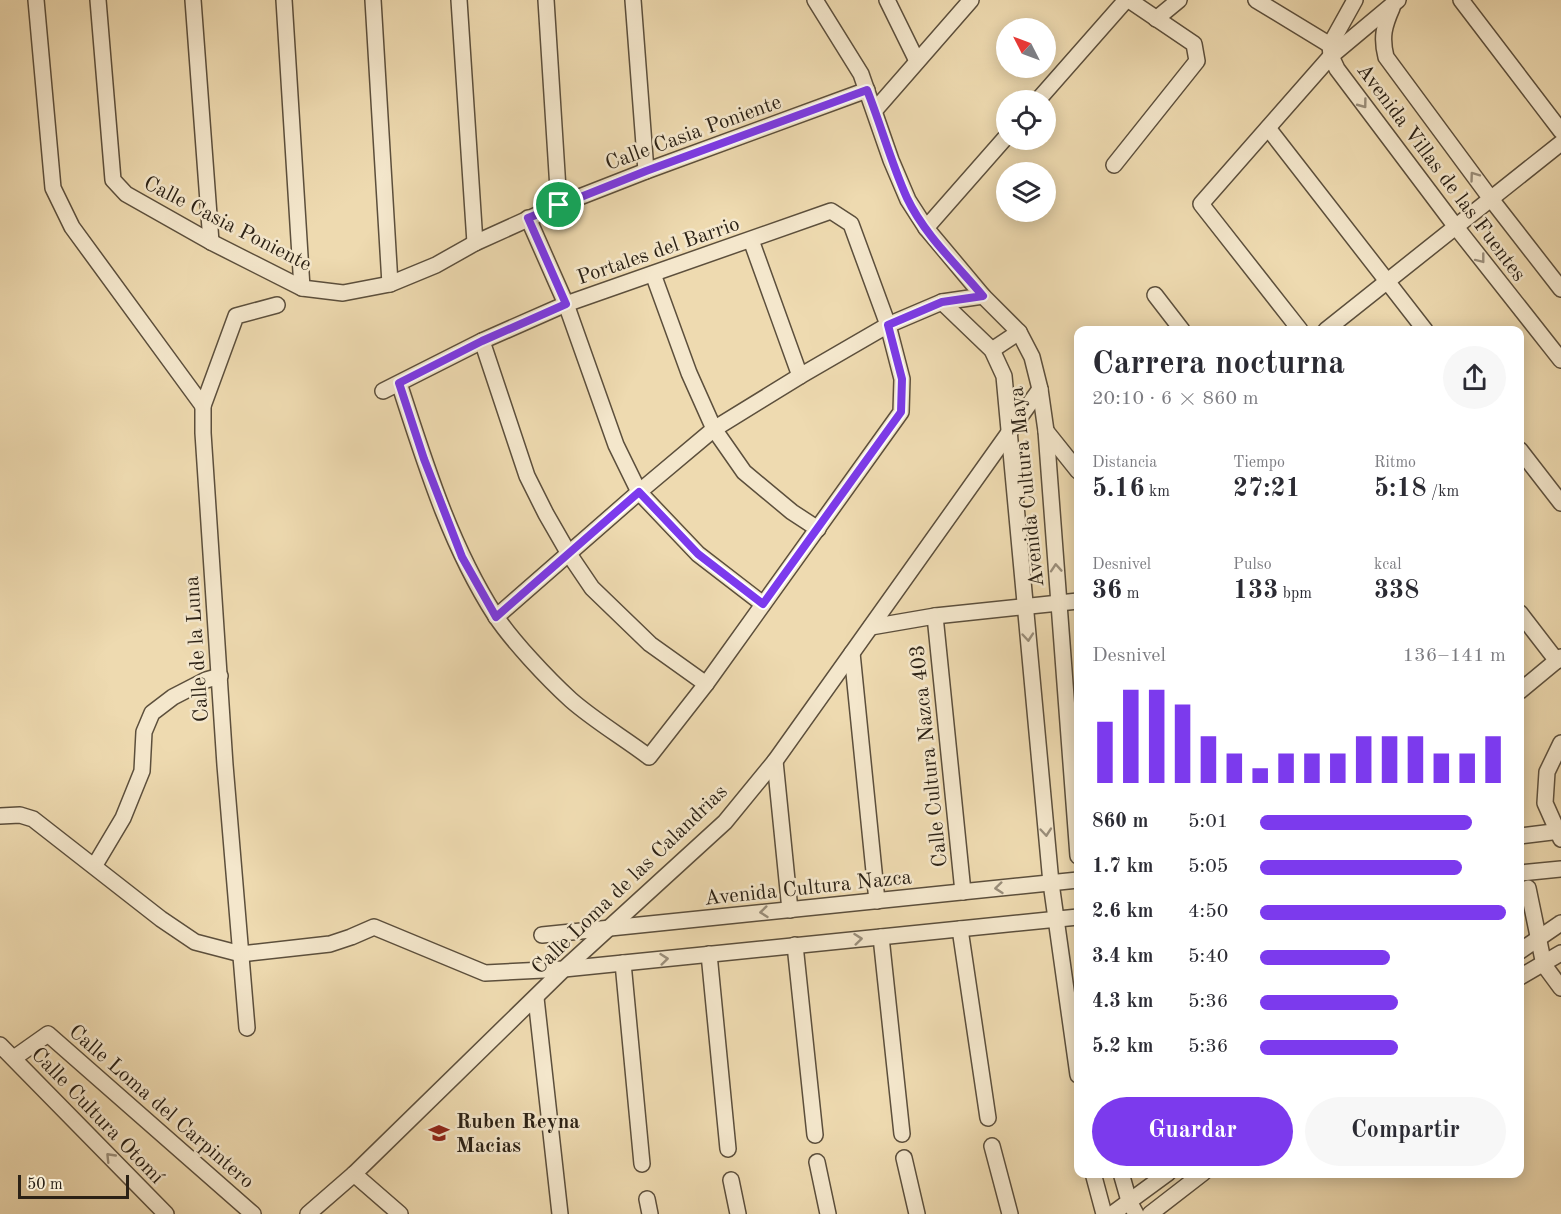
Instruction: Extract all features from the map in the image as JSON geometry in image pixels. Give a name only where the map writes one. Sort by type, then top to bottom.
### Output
[{"type":"street","points":[[36,0],[53,188],[72,227],[203,406]]},
{"type":"street","name":"Calle Casia Poniente","points":[[98,0],[112,180],[126,194],[211,242],[302,288],[343,293],[390,284],[436,265],[475,243],[559,205],[867,90]]},
{"type":"street","points":[[193,0],[211,242]]},
{"type":"street","points":[[284,0],[302,288]]},
{"type":"street","points":[[373,0],[390,284]]},
{"type":"street","points":[[459,0],[475,243]]},
{"type":"street","points":[[546,0],[559,205]]},
{"type":"street","points":[[633,0],[646,171]]},
{"type":"street","name":"Avenida Cultura Maya","points":[[815,0],[861,74],[891,160],[908,200],[926,228],[983,296],[1019,332],[1032,357],[1040,389],[1046,431],[1074,803]]},
{"type":"street","points":[[887,0],[917,61]]},
{"type":"street","points":[[875,110],[971,0]]},
{"type":"street","points":[[1047,90],[1127,0],[1194,44],[1197,61],[1114,165]]},
{"type":"street","points":[[1156,18],[1179,0]]},
{"type":"street","points":[[1256,0],[1331,50]]},
{"type":"street","points":[[1297,326],[1201,204],[1268,128],[1331,50],[1355,0]]},
{"type":"street","points":[[1461,0],[1561,131]]},
{"type":"street","points":[[1331,50],[1396,1]]},
{"type":"street","name":"Avenida Villas de las Fuentes","points":[[1396,1],[1383,28],[1386,57],[1561,289]]},
{"type":"street","name":"Avenida Villas de las Fuentes","points":[[1331,50],[1337,69],[1456,227],[1561,360]]},
{"type":"street","points":[[1268,128],[1422,326]]},
{"type":"street","points":[[1331,326],[1561,143]]},
{"type":"street","points":[[926,228],[996,148]]},
{"type":"street","name":"Portales del Barrio","points":[[382,391],[482,341],[566,304],[831,211],[851,224],[888,325]]},
{"type":"street","points":[[528,218],[566,304],[616,445],[639,492],[698,554],[763,604]]},
{"type":"street","points":[[751,240],[800,376]]},
{"type":"street","points":[[653,274],[689,373],[714,429],[744,472],[792,512],[818,529]]},
{"type":"street","points":[[1155,295],[1179,326]]},
{"type":"street","points":[[496,617],[714,429],[888,325],[942,302],[983,296]]},
{"type":"street","name":"Avenida Cultura Maya","points":[[942,302],[992,350],[1004,376],[1051,883],[1074,1048]]},
{"type":"street","name":"Calle de la Luna","points":[[247,1028],[226,776],[202,433],[203,406],[236,316],[277,305]]},
{"type":"street","points":[[399,383],[424,459],[462,557],[496,617],[572,701],[649,757],[706,684],[901,412],[902,379],[888,325]]},
{"type":"street","points":[[992,350],[1019,332]]},
{"type":"street","points":[[482,341],[527,476],[569,554],[592,588],[650,644],[706,684]]},
{"type":"street","name":"Calle Loma de las Calandrias","points":[[308,1214],[354,1174],[564,969],[725,822],[775,761],[1040,389]]},
{"type":"street","points":[[1046,431],[1074,466]]},
{"type":"street","points":[[1524,455],[1561,503]]},
{"type":"street","points":[[871,627],[935,616],[1074,601]]},
{"type":"street","name":"Calle Cultura Nazca 403","points":[[935,616],[963,892]]},
{"type":"street","points":[[1524,618],[1559,659],[1524,688]]},
{"type":"street","points":[[852,653],[877,901]]},
{"type":"street","points":[[95,866],[123,818],[142,771],[144,732],[152,713],[173,697],[206,680],[220,676]]},
{"type":"street","points":[[1524,836],[1560,834],[1545,803],[1561,742]]},
{"type":"street","points":[[775,761],[790,910]]},
{"type":"street","points":[[0,816],[20,815],[33,819],[161,919],[195,942],[241,954],[330,944],[374,927],[485,973],[564,969],[1074,918]]},
{"type":"street","points":[[1524,873],[1561,869]]},
{"type":"street","name":"Avenida Cultura Nazca","points":[[542,935],[1074,880]]},
{"type":"street","points":[[1528,888],[1544,965],[1561,988]]},
{"type":"street","points":[[1524,948],[1561,923]]},
{"type":"street","points":[[960,929],[988,1118]]},
{"type":"street","points":[[881,937],[902,1134]]},
{"type":"street","points":[[795,945],[815,1135]]},
{"type":"street","points":[[1524,975],[1561,953]]},
{"type":"street","points":[[709,954],[728,1149]]},
{"type":"street","points":[[622,963],[642,1164]]},
{"type":"street","points":[[536,998],[560,1214]]},
{"type":"street","name":"Calle Loma del Carpintero","points":[[14,1058],[48,1034],[253,1214]]},
{"type":"street","name":"Calle Cultura Otomí","points":[[0,1045],[166,1214]]},
{"type":"street","points":[[992,1146],[1010,1214]]},
{"type":"street","points":[[904,1158],[917,1214]]},
{"type":"street","points":[[817,1162],[828,1214]]},
{"type":"street","points":[[354,1174],[400,1214]]},
{"type":"street","points":[[1095,1178],[1104,1214]]},
{"type":"street","points":[[1123,1178],[1133,1208]]},
{"type":"street","points":[[1112,1214],[1133,1208],[1163,1178]]},
{"type":"street","points":[[1150,1214],[1197,1178]]},
{"type":"street","points":[[732,1180],[738,1214]]},
{"type":"place","name":"Ruben Reyna Macias","points":[[439,1133]]},
{"type":"route","points":[[867,90],[891,160],[908,200],[926,228],[983,296],[942,302],[888,325],[902,379],[901,412],[763,604],[698,554],[639,492],[496,617],[462,557],[424,459],[399,383],[482,341],[566,304],[528,218],[559,205],[867,90]]}]
